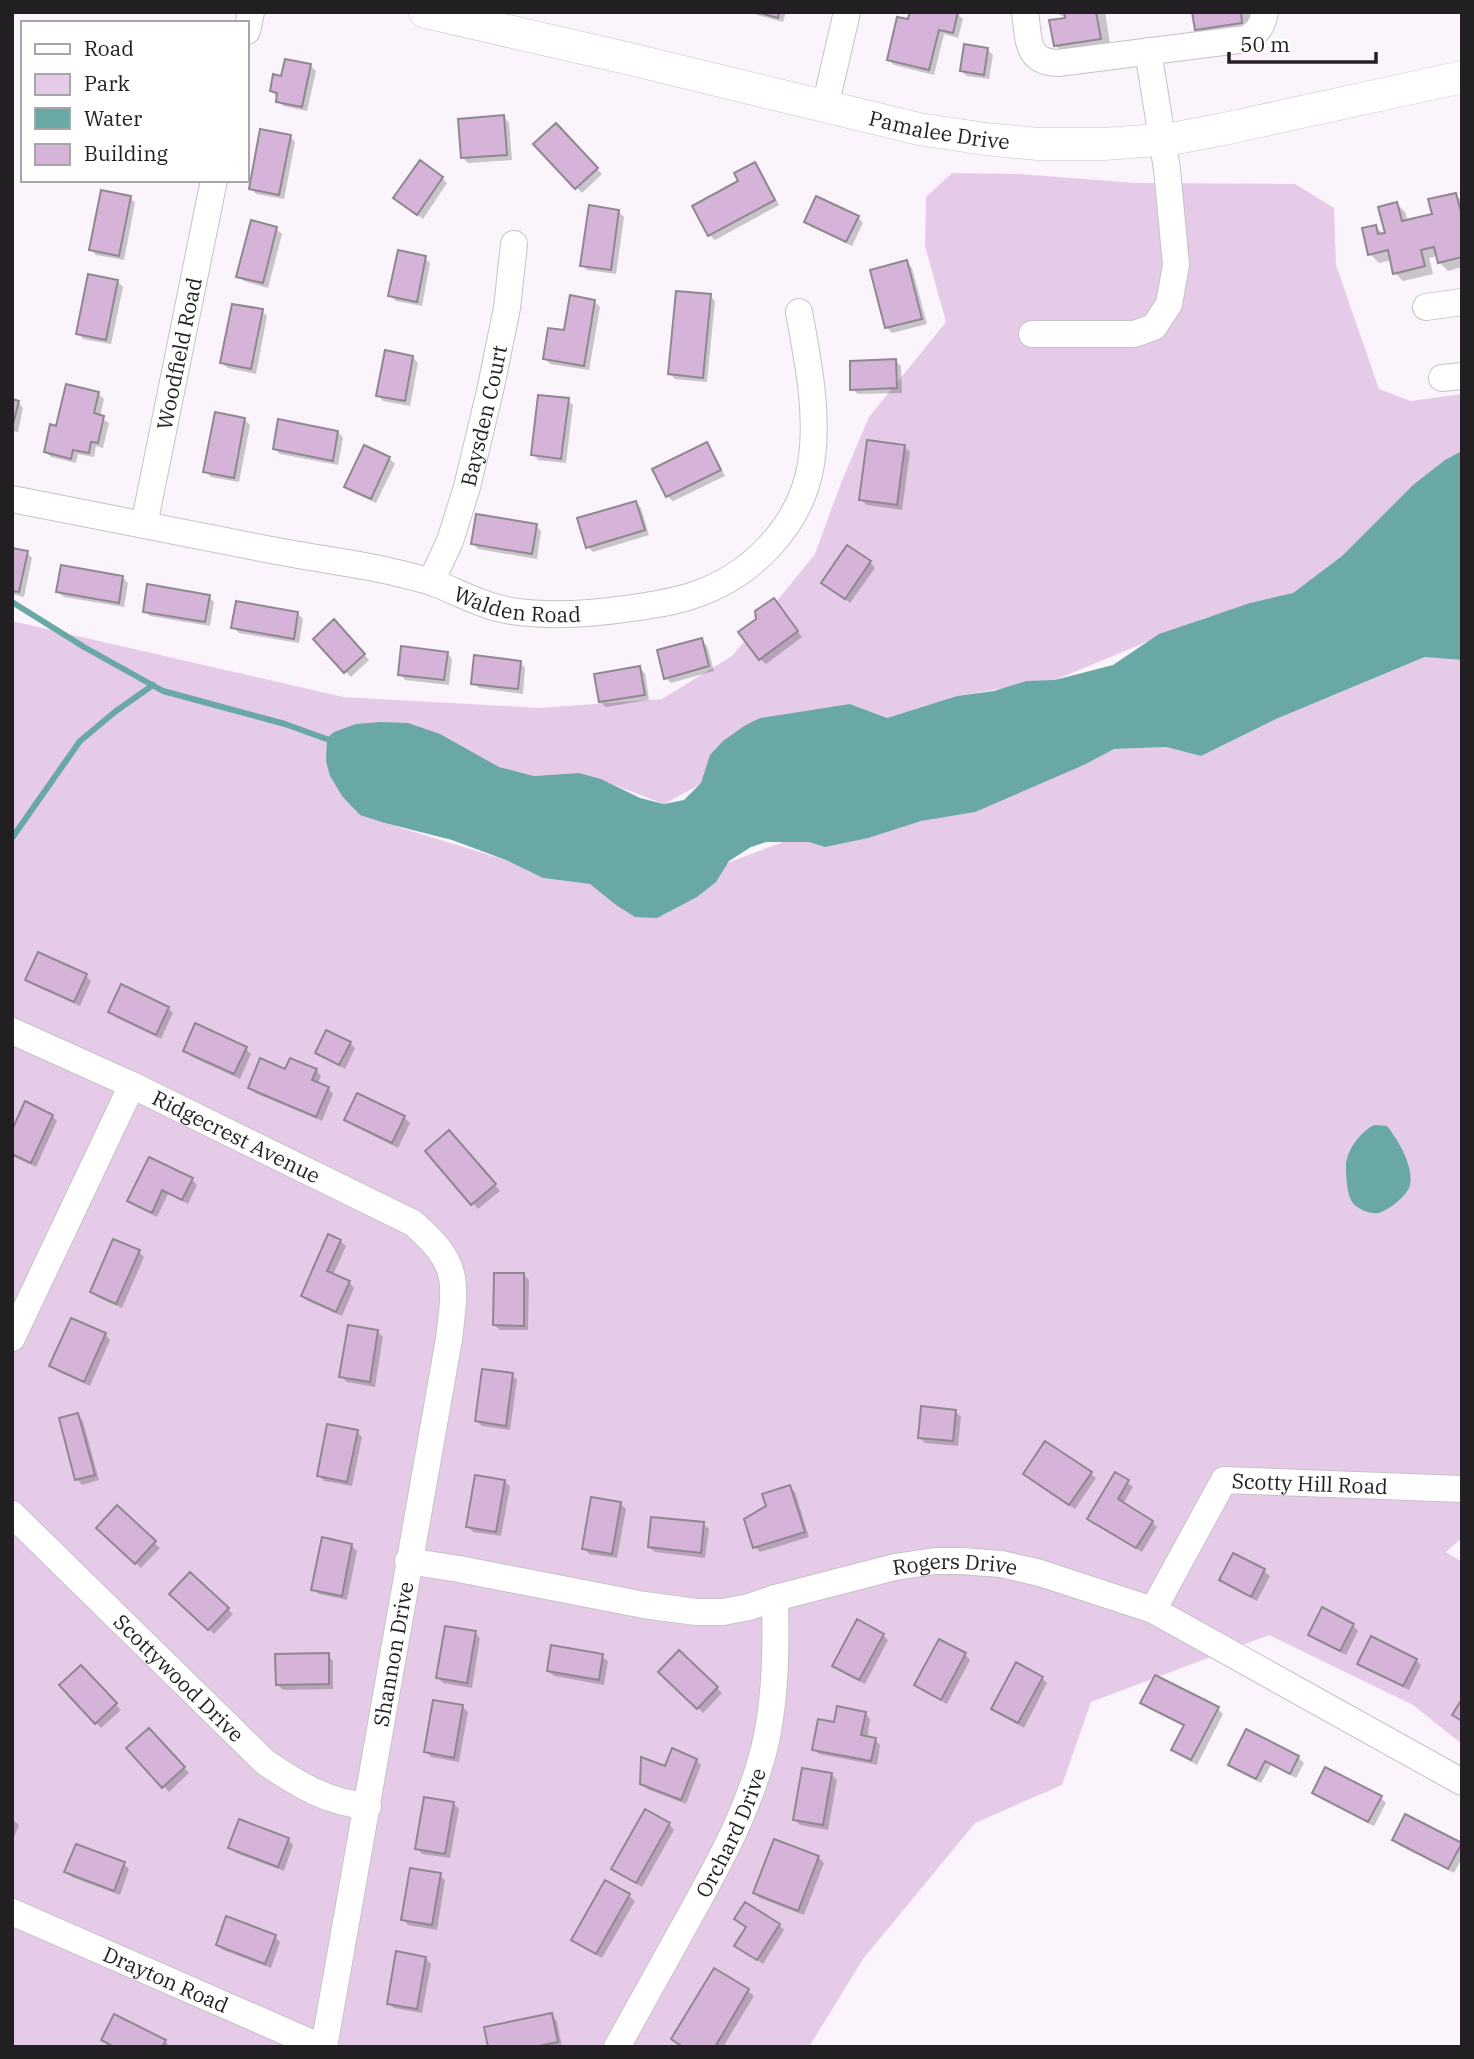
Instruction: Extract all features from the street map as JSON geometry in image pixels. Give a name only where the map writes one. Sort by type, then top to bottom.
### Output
[{"type":"main road","name":"Pamalee Drive","points":[[425,12],[919,129],[1038,144],[1104,144],[1163,139],[1224,129],[1462,77]]},
{"type":"street","points":[[825,107],[847,12]]},
{"type":"street","points":[[1025,12],[1030,49],[1040,60],[1049,63],[1246,39],[1254,36],[1265,12]]},
{"type":"street","points":[[1032,334],[1133,334],[1154,327],[1169,304],[1175,265],[1163,139],[1148,51]]},
{"type":"street","name":"Woodfield Road","points":[[144,526],[214,182]]},
{"type":"street","name":"Baysden Court","points":[[431,582],[450,541],[470,475],[507,308],[513,244]]},
{"type":"street","points":[[1426,307],[1462,302]]},
{"type":"street","name":"Walden Road","points":[[12,499],[379,569],[431,582],[482,604],[509,611],[593,614],[676,601],[719,585],[761,556],[793,515],[804,491],[811,465],[812,385],[799,312]]},
{"type":"street","name":"Ridgecrest Avenue","points":[[12,1031],[132,1085],[412,1223],[432,1240],[447,1260]]},
{"type":"street","points":[[12,1338],[132,1085]]},
{"type":"street","name":"Shannon Drive","points":[[322,2047],[368,1806],[408,1562],[449,1339],[454,1289],[447,1260]]},
{"type":"street","name":"Scotty Hill Road","points":[[1153,1610],[1224,1480],[1462,1489]]},
{"type":"street","name":"Scottywood Drive","points":[[12,1514],[265,1762],[287,1777],[335,1801],[368,1806]]},
{"type":"street","name":"Rogers Drive","points":[[408,1562],[696,1612],[723,1612],[750,1607],[895,1567],[935,1561],[1001,1564],[1040,1573],[1153,1610],[1462,1782]]},
{"type":"street","name":"Orchard Drive","points":[[617,2047],[732,1838],[756,1776],[767,1738],[773,1698],[776,1658],[775,1598]]},
{"type":"street","name":"Drayton Road","points":[[12,1912],[322,2047]]},
{"type":"green space","points":[[952,173],[1019,174],[1136,183],[1295,184],[1334,208],[1336,265],[1379,389],[1411,401],[1462,394],[1462,453],[1342,556],[1293,593],[1204,618],[1055,680],[957,696],[887,718],[850,704],[664,804],[579,773],[534,776],[499,767],[330,776],[385,823],[506,860],[543,878],[591,884],[616,905],[786,841],[921,821],[1086,764],[1114,749],[1166,747],[1201,756],[1276,719],[1426,657],[1462,660],[1462,1538],[1446,1552],[1462,1562],[1462,1744],[1413,1705],[1269,1635],[1091,1702],[1062,1785],[975,1823],[863,1959],[809,2047],[12,2047],[12,621],[343,697],[540,708],[662,699],[732,656],[815,554],[869,417],[946,322],[925,246],[926,197]]},
{"type":"water","points":[[1462,451],[1462,660],[1425,657],[1276,719],[1201,756],[1166,747],[1114,749],[1086,764],[975,812],[921,821],[868,838],[825,847],[809,842],[766,842],[751,847],[729,861],[716,882],[697,897],[657,918],[635,917],[590,884],[543,878],[506,860],[452,840],[360,815],[342,796],[330,776],[326,761],[327,738],[334,732],[356,724],[408,723],[440,734],[499,767],[534,776],[579,773],[601,779],[640,798],[664,804],[684,800],[701,783],[710,755],[723,741],[760,718],[850,704],[887,718],[957,696],[994,691],[1026,681],[1055,680],[1113,665],[1159,634],[1250,603],[1293,593],[1342,556],[1413,485],[1445,460]]},
{"type":"water","points":[[1374,1125],[1387,1126],[1404,1154],[1411,1178],[1409,1189],[1402,1197],[1379,1213],[1363,1210],[1353,1203],[1346,1172],[1346,1162],[1354,1143]]},
{"type":"building","points":[[757,12],[779,12],[778,18]]},
{"type":"building","points":[[910,12],[958,12],[953,33],[939,30],[929,70],[887,60],[897,17],[908,19]]},
{"type":"building","points":[[1064,12],[1096,12],[1101,39],[1054,46],[1049,20],[1065,18]]},
{"type":"building","points":[[1192,12],[1241,12],[1242,23],[1195,30]]},
{"type":"building","points":[[964,44],[988,48],[984,75],[960,71]]},
{"type":"building","points":[[285,59],[311,64],[302,107],[276,102],[277,93],[270,91],[273,74],[281,76]]},
{"type":"building","points":[[504,115],[507,155],[461,158],[458,119]]},
{"type":"building","points":[[556,123],[598,168],[575,189],[533,144]]},
{"type":"building","points":[[260,129],[291,135],[279,195],[249,189]]},
{"type":"building","points":[[420,160],[443,177],[417,215],[393,198]]},
{"type":"building","points":[[755,162],[775,200],[708,236],[692,206],[738,181],[734,173]]},
{"type":"building","points":[[101,190],[131,196],[119,256],[89,250]]},
{"type":"building","points":[[1456,193],[1462,216],[1462,257],[1438,263],[1434,247],[1421,250],[1425,266],[1393,274],[1388,250],[1368,255],[1362,228],[1376,225],[1378,234],[1385,233],[1378,207],[1397,202],[1402,221],[1432,214],[1428,199]]},
{"type":"building","points":[[816,196],[859,216],[846,242],[804,222]]},
{"type":"building","points":[[589,205],[619,210],[611,270],[580,266]]},
{"type":"building","points":[[251,220],[277,227],[263,283],[236,277]]},
{"type":"building","points":[[398,250],[426,256],[417,302],[388,296]]},
{"type":"building","points":[[907,260],[922,319],[885,328],[870,270]]},
{"type":"building","points":[[88,274],[118,280],[106,340],[76,334]]},
{"type":"building","points":[[676,291],[711,294],[703,378],[668,374]]},
{"type":"building","points":[[570,295],[595,300],[584,366],[543,359],[548,328],[564,330]]},
{"type":"building","points":[[232,304],[263,309],[251,369],[220,363]]},
{"type":"building","points":[[385,350],[413,356],[405,401],[376,396]]},
{"type":"building","points":[[896,359],[897,388],[850,390],[850,361]]},
{"type":"building","points":[[66,384],[99,392],[94,413],[104,416],[98,443],[91,442],[89,453],[73,450],[71,459],[44,452],[50,424],[56,426]]},
{"type":"building","points":[[538,395],[569,398],[561,459],[531,455]]},
{"type":"building","points":[[12,399],[19,401],[12,428]]},
{"type":"building","points":[[215,412],[245,418],[234,478],[203,472]]},
{"type":"building","points":[[278,419],[338,431],[333,461],[273,449]]},
{"type":"building","points":[[867,440],[905,445],[897,505],[859,500]]},
{"type":"building","points":[[707,442],[721,470],[666,497],[652,469]]},
{"type":"building","points":[[364,445],[390,457],[371,499],[344,487]]},
{"type":"building","points":[[636,501],[645,530],[586,548],[577,518]]},
{"type":"building","points":[[476,514],[537,524],[532,554],[471,544]]},
{"type":"building","points":[[847,545],[871,561],[845,599],[821,583]]},
{"type":"building","points":[[12,548],[28,551],[19,592],[12,591]]},
{"type":"building","points":[[61,565],[123,576],[119,603],[56,592]]},
{"type":"building","points":[[147,584],[210,595],[205,622],[143,612]]},
{"type":"building","points":[[774,598],[798,631],[759,660],[738,632],[756,619],[755,611]]},
{"type":"building","points":[[236,601],[298,612],[294,639],[231,628]]},
{"type":"building","points":[[334,619],[365,654],[344,673],[313,639]]},
{"type":"building","points":[[702,638],[709,666],[664,679],[657,650]]},
{"type":"building","points":[[401,646],[448,652],[444,680],[398,675]]},
{"type":"building","points":[[474,655],[521,661],[518,689],[471,684]]},
{"type":"building","points":[[640,666],[645,695],[599,702],[594,674]]},
{"type":"building","points":[[38,952],[87,974],[74,1002],[25,980]]},
{"type":"building","points":[[121,984],[169,1007],[156,1035],[108,1012]]},
{"type":"building","points":[[195,1023],[247,1047],[234,1074],[183,1051]]},
{"type":"building","points":[[326,1030],[351,1042],[339,1065],[315,1053]]},
{"type":"building","points":[[260,1058],[285,1069],[290,1058],[317,1069],[312,1080],[329,1087],[316,1117],[248,1088]]},
{"type":"building","points":[[357,1093],[405,1116],[392,1143],[344,1120]]},
{"type":"building","points":[[25,1101],[53,1115],[31,1163],[12,1154],[12,1130]]},
{"type":"building","points":[[449,1130],[496,1184],[471,1205],[425,1151]]},
{"type":"building","points":[[149,1157],[193,1178],[182,1200],[162,1190],[152,1213],[127,1201]]},
{"type":"building","points":[[328,1234],[341,1240],[327,1271],[350,1281],[336,1312],[301,1296]]},
{"type":"building","points":[[113,1239],[140,1250],[116,1304],[90,1292]]},
{"type":"building","points":[[494,1273],[524,1273],[524,1326],[493,1325]]},
{"type":"building","points":[[71,1318],[106,1333],[84,1382],[49,1366]]},
{"type":"building","points":[[348,1325],[378,1330],[370,1382],[339,1377]]},
{"type":"building","points":[[482,1369],[513,1373],[506,1426],[475,1421]]},
{"type":"building","points":[[921,1406],[956,1410],[953,1441],[918,1438]]},
{"type":"building","points":[[78,1413],[95,1475],[75,1480],[59,1418]]},
{"type":"building","points":[[327,1424],[358,1430],[347,1482],[317,1476]]},
{"type":"building","points":[[1045,1441],[1092,1472],[1069,1505],[1023,1474]]},
{"type":"building","points":[[1115,1472],[1129,1480],[1118,1499],[1153,1521],[1136,1548],[1087,1519]]},
{"type":"building","points":[[475,1475],[505,1480],[496,1532],[466,1527]]},
{"type":"building","points":[[790,1485],[805,1532],[753,1548],[744,1519],[766,1506],[762,1494]]},
{"type":"building","points":[[591,1497],[621,1502],[612,1554],[582,1549]]},
{"type":"building","points":[[117,1505],[156,1541],[135,1564],[96,1528]]},
{"type":"building","points":[[651,1517],[704,1522],[701,1553],[648,1547]]},
{"type":"building","points":[[322,1537],[352,1544],[342,1596],[311,1590]]},
{"type":"building","points":[[1233,1553],[1265,1569],[1251,1597],[1219,1580]]},
{"type":"building","points":[[190,1572],[229,1608],[208,1630],[169,1594]]},
{"type":"building","points":[[1322,1607],[1354,1624],[1340,1651],[1308,1635]]},
{"type":"building","points":[[857,1619],[884,1634],[859,1680],[832,1666]]},
{"type":"building","points":[[445,1626],[476,1631],[467,1683],[436,1678]]},
{"type":"building","points":[[1371,1636],[1417,1659],[1403,1686],[1357,1664]]},
{"type":"building","points":[[939,1639],[966,1653],[941,1700],[914,1685]]},
{"type":"building","points":[[551,1645],[603,1654],[599,1680],[547,1671]]},
{"type":"building","points":[[679,1650],[718,1687],[697,1709],[658,1672]]},
{"type":"building","points":[[329,1653],[329,1684],[276,1685],[275,1654]]},
{"type":"building","points":[[1016,1662],[1043,1677],[1018,1723],[991,1709]]},
{"type":"building","points":[[81,1665],[117,1703],[95,1724],[59,1685]]},
{"type":"building","points":[[1155,1675],[1219,1707],[1191,1760],[1171,1750],[1184,1725],[1140,1703]]},
{"type":"building","points":[[1462,1699],[1462,1721],[1452,1715]]},
{"type":"building","points":[[433,1700],[463,1705],[454,1758],[424,1752]]},
{"type":"building","points":[[837,1706],[866,1712],[861,1735],[876,1738],[871,1761],[812,1750],[818,1719],[834,1722]]},
{"type":"building","points":[[149,1728],[185,1767],[162,1788],[126,1748]]},
{"type":"building","points":[[1246,1729],[1299,1756],[1290,1774],[1265,1761],[1256,1779],[1228,1765]]},
{"type":"building","points":[[672,1748],[697,1759],[681,1800],[640,1784],[641,1757],[665,1766]]},
{"type":"building","points":[[1325,1767],[1382,1796],[1368,1822],[1312,1793]]},
{"type":"building","points":[[802,1768],[832,1773],[823,1825],[793,1820]]},
{"type":"building","points":[[424,1797],[454,1802],[445,1854],[415,1849]]},
{"type":"building","points":[[645,1809],[670,1823],[636,1883],[611,1869]]},
{"type":"building","points":[[1405,1814],[1462,1843],[1448,1869],[1392,1840]]},
{"type":"building","points":[[239,1819],[289,1838],[278,1867],[228,1848]]},
{"type":"building","points":[[774,1839],[819,1856],[798,1911],[753,1893]]},
{"type":"building","points":[[76,1844],[125,1862],[114,1891],[64,1872]]},
{"type":"building","points":[[410,1868],[441,1873],[432,1925],[401,1920]]},
{"type":"building","points":[[605,1880],[630,1894],[596,1954],[571,1940]]},
{"type":"building","points":[[745,1902],[780,1924],[757,1960],[734,1946],[746,1927],[734,1919]]},
{"type":"building","points":[[226,1916],[276,1935],[265,1964],[216,1945]]},
{"type":"building","points":[[396,1951],[426,1957],[417,2009],[387,2004]]},
{"type":"building","points":[[714,1968],[749,1989],[715,2047],[683,2047],[671,2039]]},
{"type":"building","points":[[552,2013],[558,2042],[534,2047],[488,2047],[484,2027]]},
{"type":"building","points":[[114,2014],[166,2040],[162,2047],[114,2047],[101,2040]]},
{"type":"waterway","points":[[12,602],[84,647],[163,691],[285,724],[332,741]]},
{"type":"waterway","points":[[12,838],[80,741],[153,685]]}]
